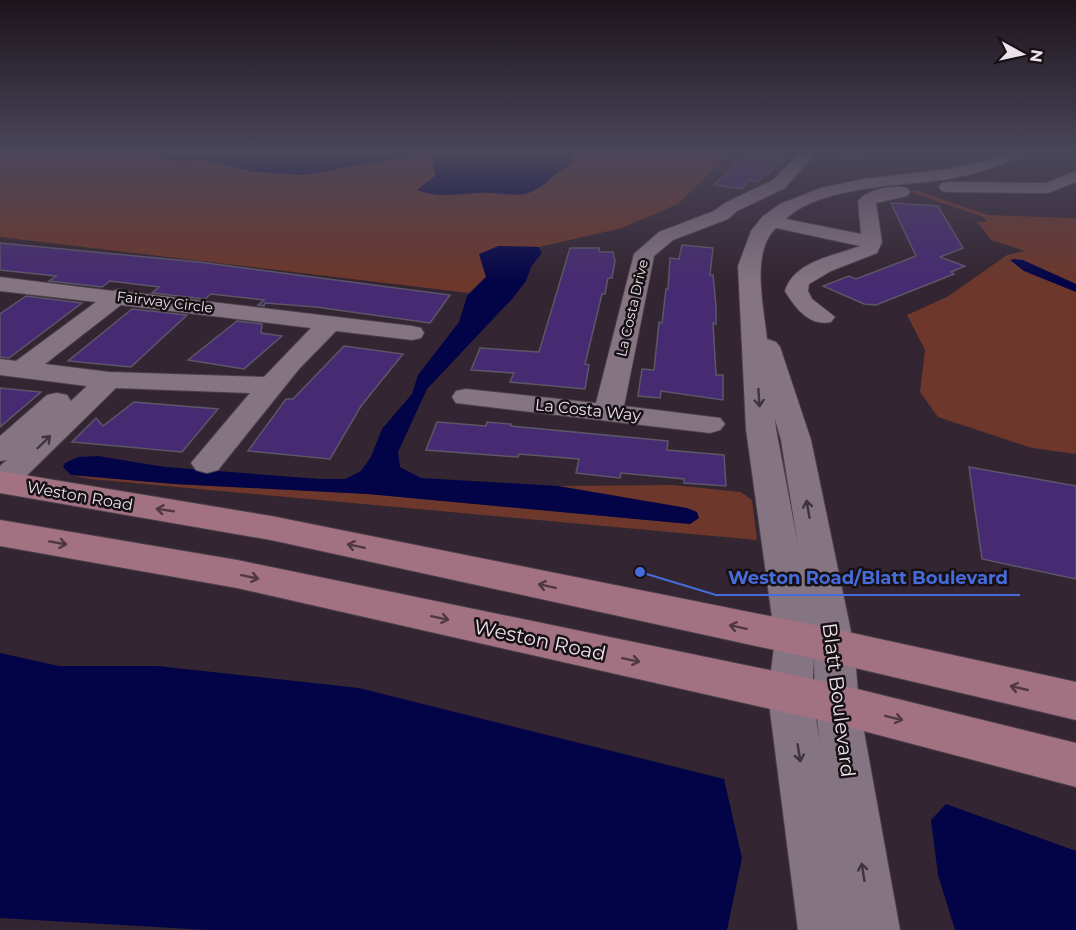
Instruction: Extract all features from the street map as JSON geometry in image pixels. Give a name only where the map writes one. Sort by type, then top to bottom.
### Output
[{"type":"main road","name":"Weston Road","points":[[1,472],[814,643],[1076,702]]},
{"type":"main road","name":"Weston Road","points":[[0,533],[237,574],[837,704],[1076,765]]},
{"type":"street","name":"La Costa Drive","points":[[608,412],[644,254],[666,236],[757,195]]},
{"type":"street","name":"Blatt Boulevard","points":[[818,195],[800,201],[779,212],[770,221],[754,240],[749,266],[752,297],[796,440],[814,643],[837,704],[872,930]]},
{"type":"street","points":[[823,317],[798,299],[796,291],[800,278],[816,268],[870,249],[872,243],[866,206],[869,199],[881,195]]},
{"type":"street","name":"La Costa Drive","points":[[726,211],[872,243]]},
{"type":"street","name":"Fairway Circle","points":[[0,284],[119,296],[412,333]]},
{"type":"street","points":[[10,369],[119,296]]},
{"type":"street","points":[[207,463],[270,386],[330,323]]},
{"type":"street","points":[[10,369],[96,378],[270,386]]},
{"type":"street","points":[[1,472],[96,378]]},
{"type":"street","name":"La Costa Way","points":[[466,397],[710,424]]},
{"type":"street","name":"Blatt Boulevard","points":[[814,643],[790,695],[826,930]]},
{"type":"shaded area","points":[[0,195],[687,195],[678,204],[622,228],[539,247],[498,246],[480,254],[486,277],[469,293],[0,237]]},
{"type":"shaded area","points":[[920,195],[931,195],[988,215],[1076,218],[1076,454],[1032,448],[938,417],[920,392],[925,350],[907,315],[947,297],[1007,255],[1025,251],[991,240],[977,222],[987,222],[983,217]]},
{"type":"shaded area","points":[[499,246],[539,247],[542,253],[531,267],[526,281],[512,299],[427,389],[398,452],[400,467],[421,478],[558,486],[687,508],[697,512],[699,518],[690,524],[368,494],[175,484],[71,475],[63,467],[65,463],[78,457],[98,456],[165,467],[320,479],[345,479],[361,471],[371,457],[382,429],[412,394],[418,375],[459,322],[467,296],[486,277],[479,254]]},
{"type":"shaded area","points":[[1010,260],[1023,260],[1076,284],[1076,292],[1024,271]]},
{"type":"shaded area","points":[[71,475],[175,484],[368,494],[690,524],[687,509],[558,486],[673,485],[741,492],[752,500],[757,540],[90,479]]},
{"type":"shaded area","points":[[0,653],[59,666],[157,666],[359,688],[724,779],[742,858],[727,930],[208,930],[0,918]]},
{"type":"shaded area","points":[[946,804],[1076,851],[1076,930],[955,930],[938,875],[931,820]]},
{"type":"building","points":[[891,203],[938,206],[963,248],[940,257],[965,266],[951,272],[954,274],[876,305],[864,304],[823,286],[849,276],[856,279],[916,256]]},
{"type":"building","points":[[0,243],[199,262],[450,295],[430,323],[316,307],[265,303],[264,306],[258,305],[264,300],[211,294],[205,299],[152,293],[159,287],[110,281],[102,287],[49,281],[56,276],[0,270]]},
{"type":"building","points":[[682,245],[713,248],[710,275],[713,275],[716,306],[716,324],[713,323],[716,375],[723,375],[723,400],[661,391],[660,398],[638,396],[642,369],[654,370],[659,322],[662,323],[666,289],[668,289],[670,258],[679,259]]},
{"type":"building","points":[[570,248],[599,248],[600,252],[613,252],[615,261],[612,278],[608,278],[605,294],[602,294],[585,364],[589,365],[585,389],[510,382],[514,373],[471,370],[480,348],[539,352]]},
{"type":"building","points":[[26,296],[82,303],[9,358],[0,357],[0,314]]},
{"type":"building","points":[[132,309],[187,315],[131,367],[68,361]]},
{"type":"building","points":[[237,321],[262,324],[261,333],[282,336],[244,369],[188,360]]},
{"type":"building","points":[[344,346],[403,354],[361,406],[330,459],[248,451],[286,399],[293,399]]},
{"type":"building","points":[[0,388],[41,392],[0,427]]},
{"type":"building","points":[[134,402],[218,409],[182,452],[72,442],[96,418],[103,426]]},
{"type":"building","points":[[437,422],[486,426],[487,422],[668,441],[667,450],[724,455],[726,486],[684,483],[684,479],[621,473],[620,478],[576,473],[579,459],[426,450]]},
{"type":"building","points":[[969,467],[1076,486],[1076,579],[982,559]]},
{"type":"place","name":"Weston Road/Blatt Boulevard","points":[[640,572]]}]
